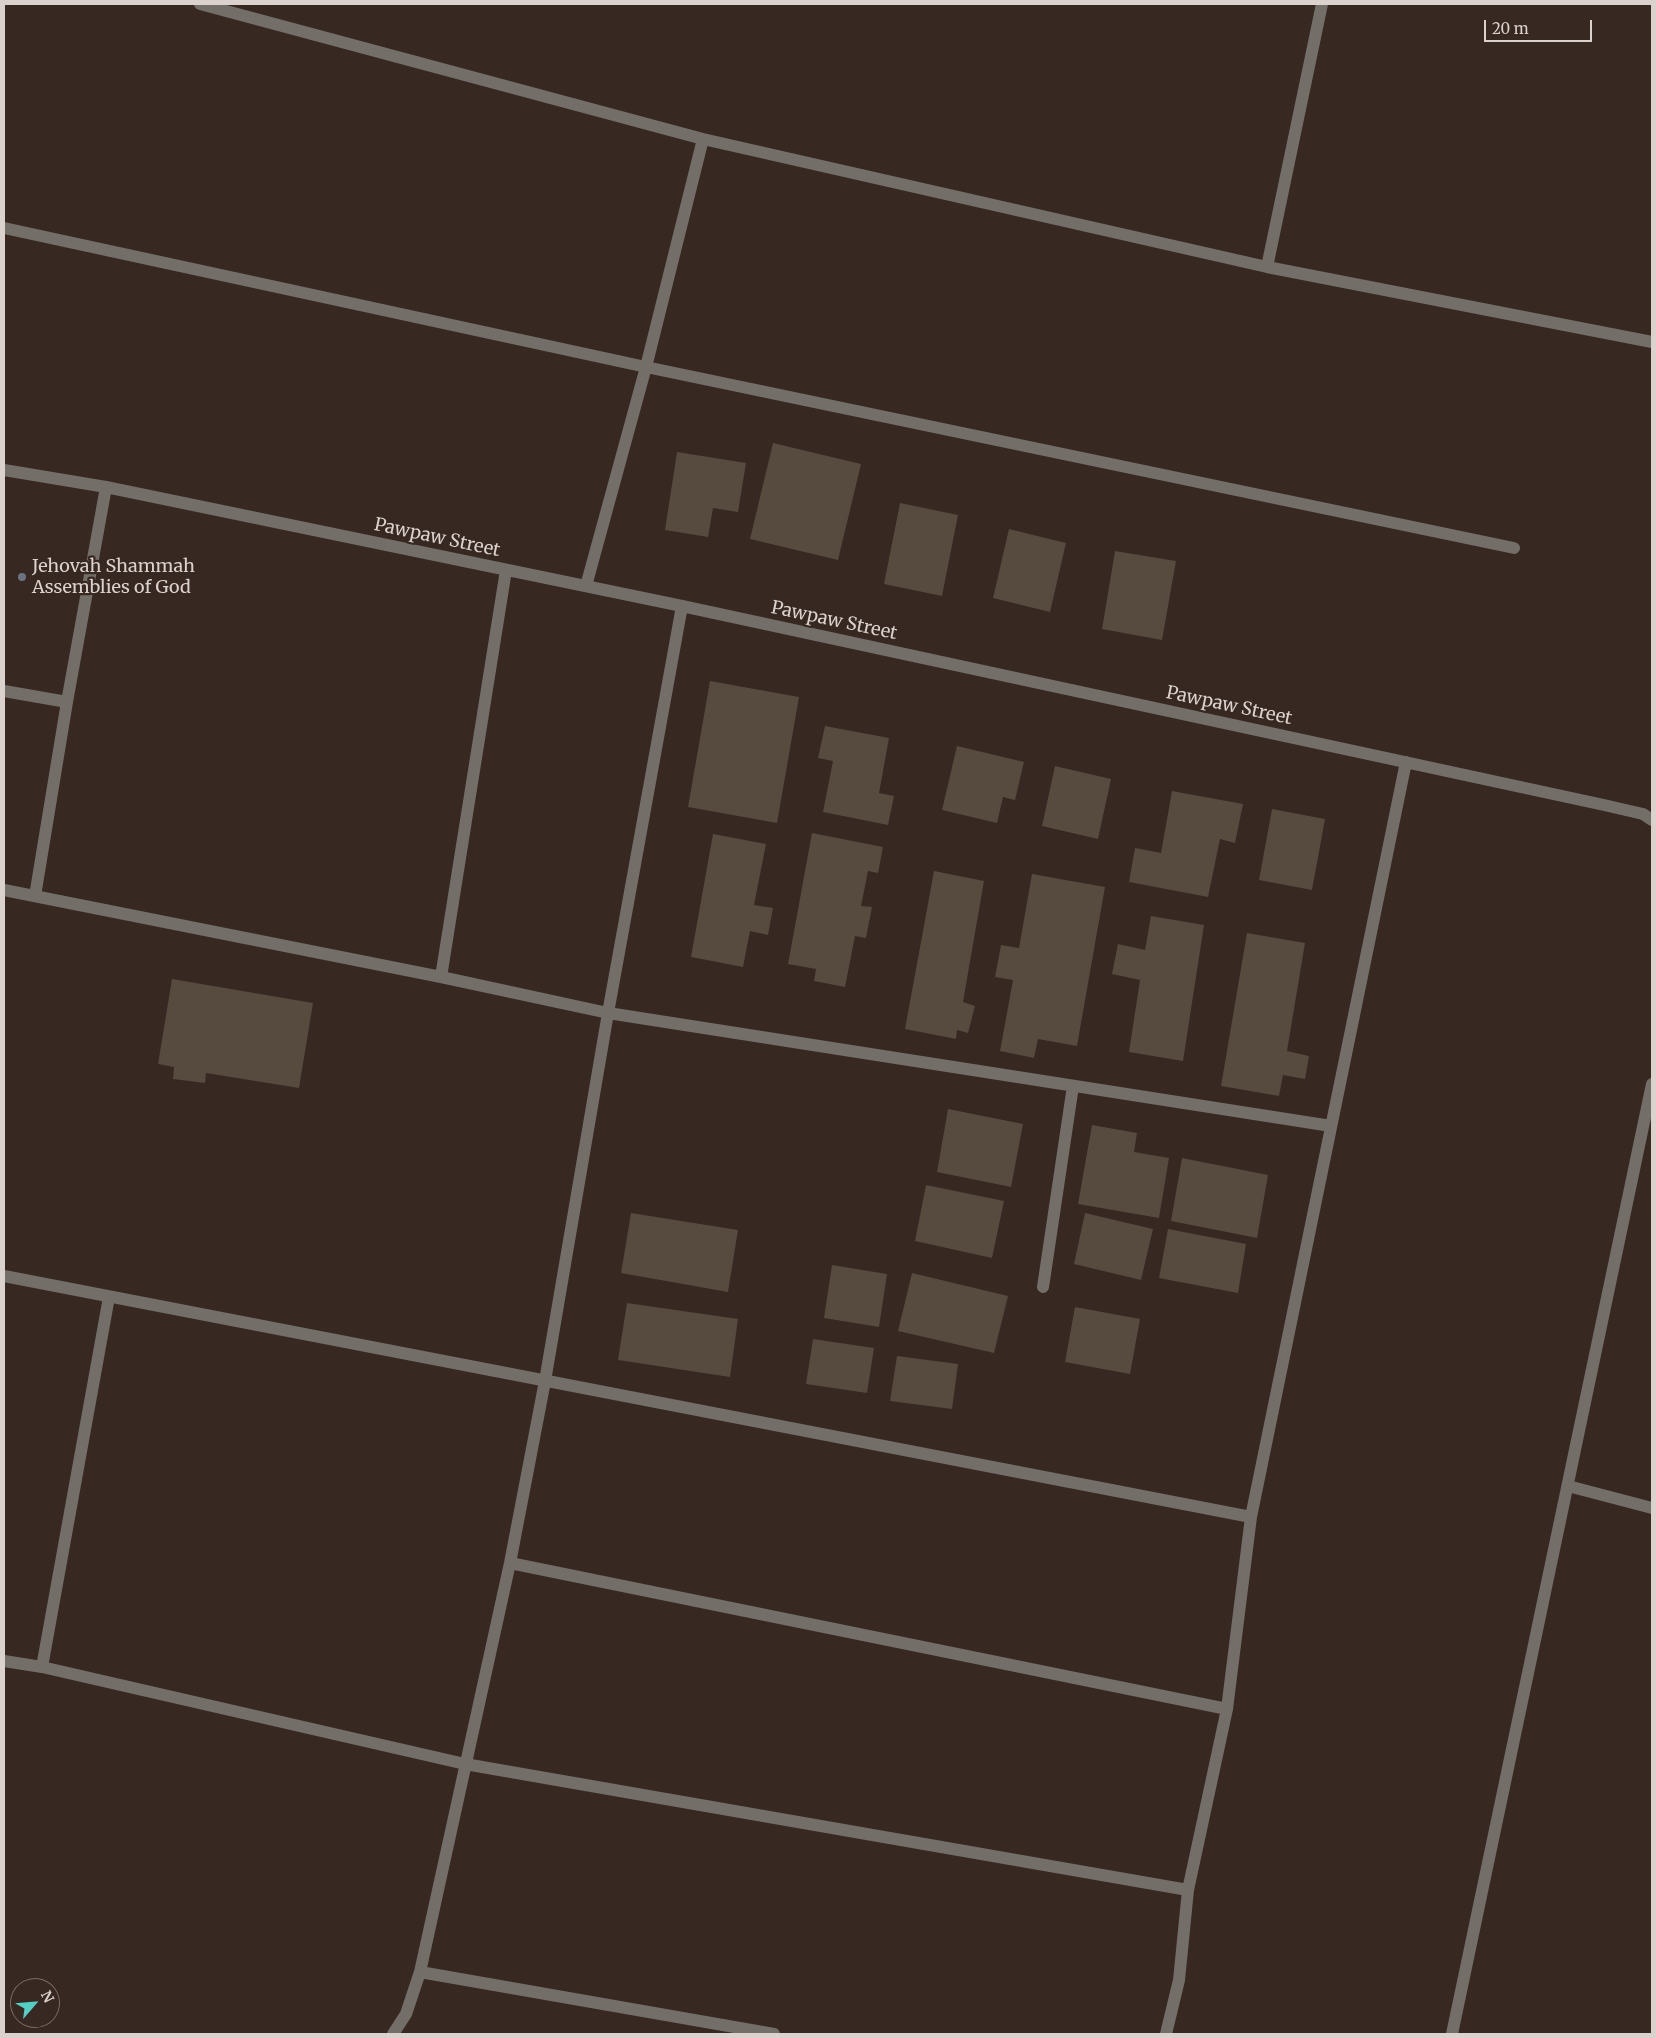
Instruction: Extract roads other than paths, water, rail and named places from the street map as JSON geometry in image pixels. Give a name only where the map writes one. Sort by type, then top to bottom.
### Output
[{"type":"street","points":[[200,4],[703,139],[1267,267],[1652,342]]},
{"type":"street","points":[[1267,267],[1322,4]]},
{"type":"street","points":[[586,586],[646,367],[703,139]]},
{"type":"street","points":[[4,228],[646,367],[1514,548]]},
{"type":"street","name":"Pawpaw Street","points":[[4,470],[106,487],[682,606],[1643,814],[1652,820]]},
{"type":"street","points":[[35,896],[67,702],[106,487]]},
{"type":"street","points":[[441,977],[506,570]]},
{"type":"street","points":[[393,2034],[406,2014],[420,1972],[510,1564],[545,1381],[608,1013],[682,606]]},
{"type":"street","points":[[4,691],[67,702]]},
{"type":"street","points":[[1166,2034],[1178,1980],[1188,1890],[1227,1709],[1250,1517],[1406,762]]},
{"type":"street","points":[[4,890],[441,977],[608,1013],[1331,1126]]},
{"type":"street","points":[[1452,2034],[1652,1084]]},
{"type":"street","points":[[1044,1288],[1074,1086]]},
{"type":"street","points":[[4,1276],[1250,1517]]},
{"type":"street","points":[[42,1667],[109,1297]]},
{"type":"street","points":[[1568,1486],[1652,1508]]},
{"type":"street","points":[[510,1564],[1227,1709]]},
{"type":"street","points":[[4,1661],[42,1667],[465,1764],[1188,1890]]},
{"type":"street","points":[[420,1972],[774,2034]]},
{"type":"place","name":"Jehovah Shammah Assemblies of God","points":[[22,577]]}]
